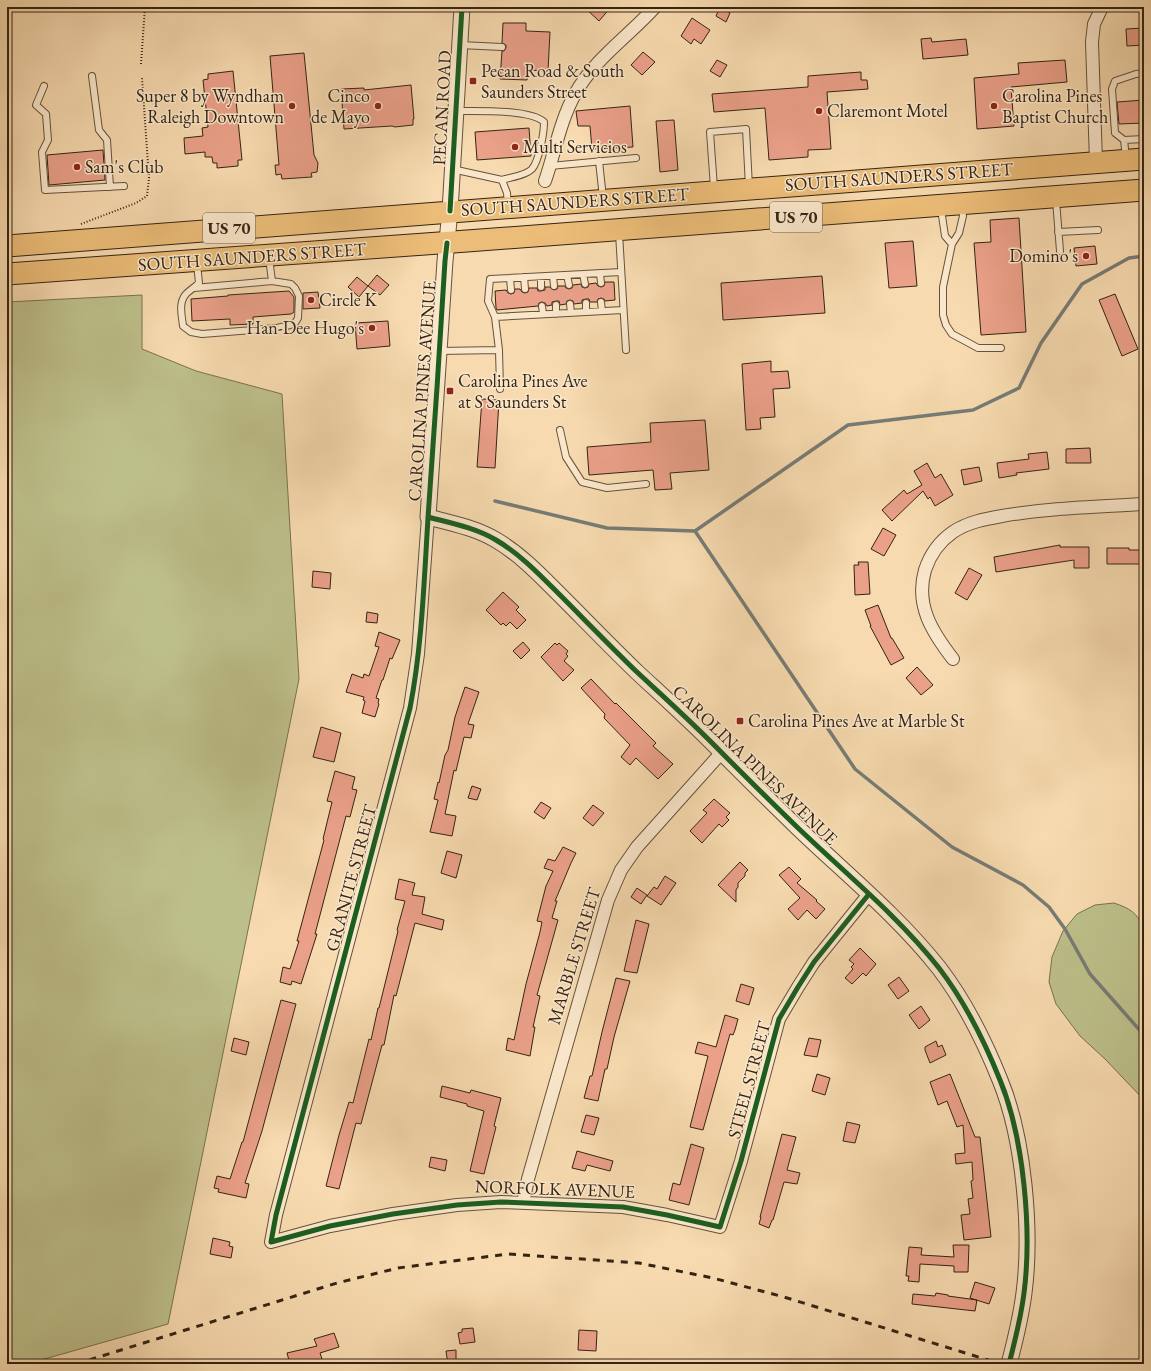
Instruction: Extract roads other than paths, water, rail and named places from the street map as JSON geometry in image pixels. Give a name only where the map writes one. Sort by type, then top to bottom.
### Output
[{"type":"highway","name":"SOUTH SAUNDERS STREET","points":[[7,246],[1096,162],[1131,153]]},
{"type":"highway","name":"SOUTH SAUNDERS STREET","points":[[7,274],[447,243],[1144,190]]},
{"type":"street","name":"PECAN ROAD","points":[[450,211],[462,7]]},
{"type":"street","points":[[548,173],[559,130],[578,89],[599,62],[655,7]]},
{"type":"street","points":[[1096,162],[1092,42],[1094,24],[1100,8]]},
{"type":"street","name":"CAROLINA PINES AVENUE","points":[[450,211],[445,261],[428,517],[480,532],[496,540],[517,555],[539,574],[636,671],[722,752],[771,802],[869,894],[923,949],[954,989],[980,1035],[1002,1083],[1009,1106],[1020,1163],[1024,1197],[1026,1245],[1024,1294],[1018,1329],[1009,1364]]},
{"type":"street","points":[[953,659],[938,639],[928,621],[922,594],[923,578],[927,563],[933,552],[942,541],[953,532],[970,523],[1013,514],[1144,504]]},
{"type":"street","name":"GRANITE STREET","points":[[272,1242],[276,1215],[410,708],[418,654],[428,517]]},
{"type":"street","name":"MARBLE STREET","points":[[523,1202],[528,1179],[608,900],[621,870],[637,847],[722,752]]},
{"type":"street","name":"STEEL STREET","points":[[720,1227],[741,1161],[779,1019],[814,962],[869,894]]},
{"type":"street","name":"NORFOLK AVENUE","points":[[272,1242],[330,1226],[393,1214],[457,1205],[500,1202],[623,1207],[720,1227]]},
{"type":"lane","points":[[460,45],[502,47]]},
{"type":"lane","points":[[1144,73],[1115,81],[1112,89],[1115,133],[1131,153],[1144,139]]},
{"type":"lane","points":[[92,76],[98,130],[107,140],[110,187]]},
{"type":"lane","points":[[44,86],[36,105],[46,114],[48,140],[42,152],[45,190],[124,186]]},
{"type":"lane","points":[[452,168],[502,180],[523,174],[532,170],[542,141],[544,130],[544,122],[540,118],[521,113],[456,111]]},
{"type":"lane","points":[[715,191],[710,132],[728,130],[746,129],[749,188]]},
{"type":"lane","points":[[533,167],[548,173],[599,161],[636,158]]},
{"type":"lane","points":[[599,161],[604,200]]},
{"type":"lane","points":[[502,180],[507,193],[508,207]]},
{"type":"lane","points":[[1056,197],[1060,250]]},
{"type":"lane","points":[[962,204],[963,216],[959,233],[952,244],[943,287],[942,315],[952,334],[978,348],[1001,348]]},
{"type":"lane","points":[[941,206],[945,236],[952,244]]},
{"type":"lane","points":[[619,230],[626,350]]},
{"type":"lane","points":[[1058,232],[1098,230]]},
{"type":"lane","points":[[269,255],[272,281]]},
{"type":"lane","points":[[194,288],[272,281],[291,284],[299,296],[298,318],[295,323],[277,328],[202,334],[192,332],[183,326],[181,306],[186,294],[199,283],[197,260]]},
{"type":"lane","points":[[500,389],[499,350],[495,317],[488,301],[490,279],[621,272]]},
{"type":"lane","points":[[600,273],[600,283]]},
{"type":"lane","points":[[583,274],[584,284]]},
{"type":"lane","points":[[567,275],[569,285]]},
{"type":"lane","points":[[553,276],[554,286]]},
{"type":"lane","points":[[540,277],[542,287]]},
{"type":"lane","points":[[510,278],[511,290]]},
{"type":"lane","points":[[524,278],[525,289]]},
{"type":"lane","points":[[602,302],[602,311]]},
{"type":"lane","points":[[586,303],[586,312]]},
{"type":"lane","points":[[570,304],[571,313]]},
{"type":"lane","points":[[556,305],[556,314]]},
{"type":"lane","points":[[542,306],[543,314]]},
{"type":"lane","points":[[526,307],[527,315]]},
{"type":"lane","points":[[513,308],[513,316]]},
{"type":"lane","points":[[495,317],[624,310]]},
{"type":"lane","points":[[439,351],[499,350]]},
{"type":"lane","points":[[560,430],[566,457],[582,482],[607,488],[646,484]]},
{"type":"waterway","points":[[495,501],[607,528],[695,531],[848,425],[973,410],[1019,388],[1041,343],[1082,284],[1129,258],[1144,256]]},
{"type":"waterway","points":[[695,531],[855,769],[952,847],[1023,885],[1049,907],[1065,929],[1090,974],[1144,1035]]},
{"type":"railway","points":[[76,1364],[337,1283],[398,1268],[508,1254],[639,1263],[713,1278],[784,1297],[1001,1364]]},
{"type":"place","name":"Pecan Road & South Saunders Street","points":[[473,81]]},
{"type":"place","name":"Super 8 by Wyndham Raleigh Downtown","points":[[292,106]]},
{"type":"place","name":"Cinco de Mayo","points":[[378,106]]},
{"type":"place","name":"Carolina Pines Baptist Church","points":[[994,106]]},
{"type":"place","name":"Claremont Motel","points":[[819,111]]},
{"type":"place","name":"Multi Servicios","points":[[515,147]]},
{"type":"place","name":"Sam's Club","points":[[77,167]]},
{"type":"place","name":"Domino's","points":[[1086,256]]},
{"type":"place","name":"Circle K","points":[[311,300]]},
{"type":"place","name":"Han-Dee Hugo's","points":[[372,328]]},
{"type":"place","name":"Carolina Pines Ave at S Saunders St","points":[[450,391]]},
{"type":"place","name":"Carolina Pines Ave at Marble St","points":[[740,721]]}]
